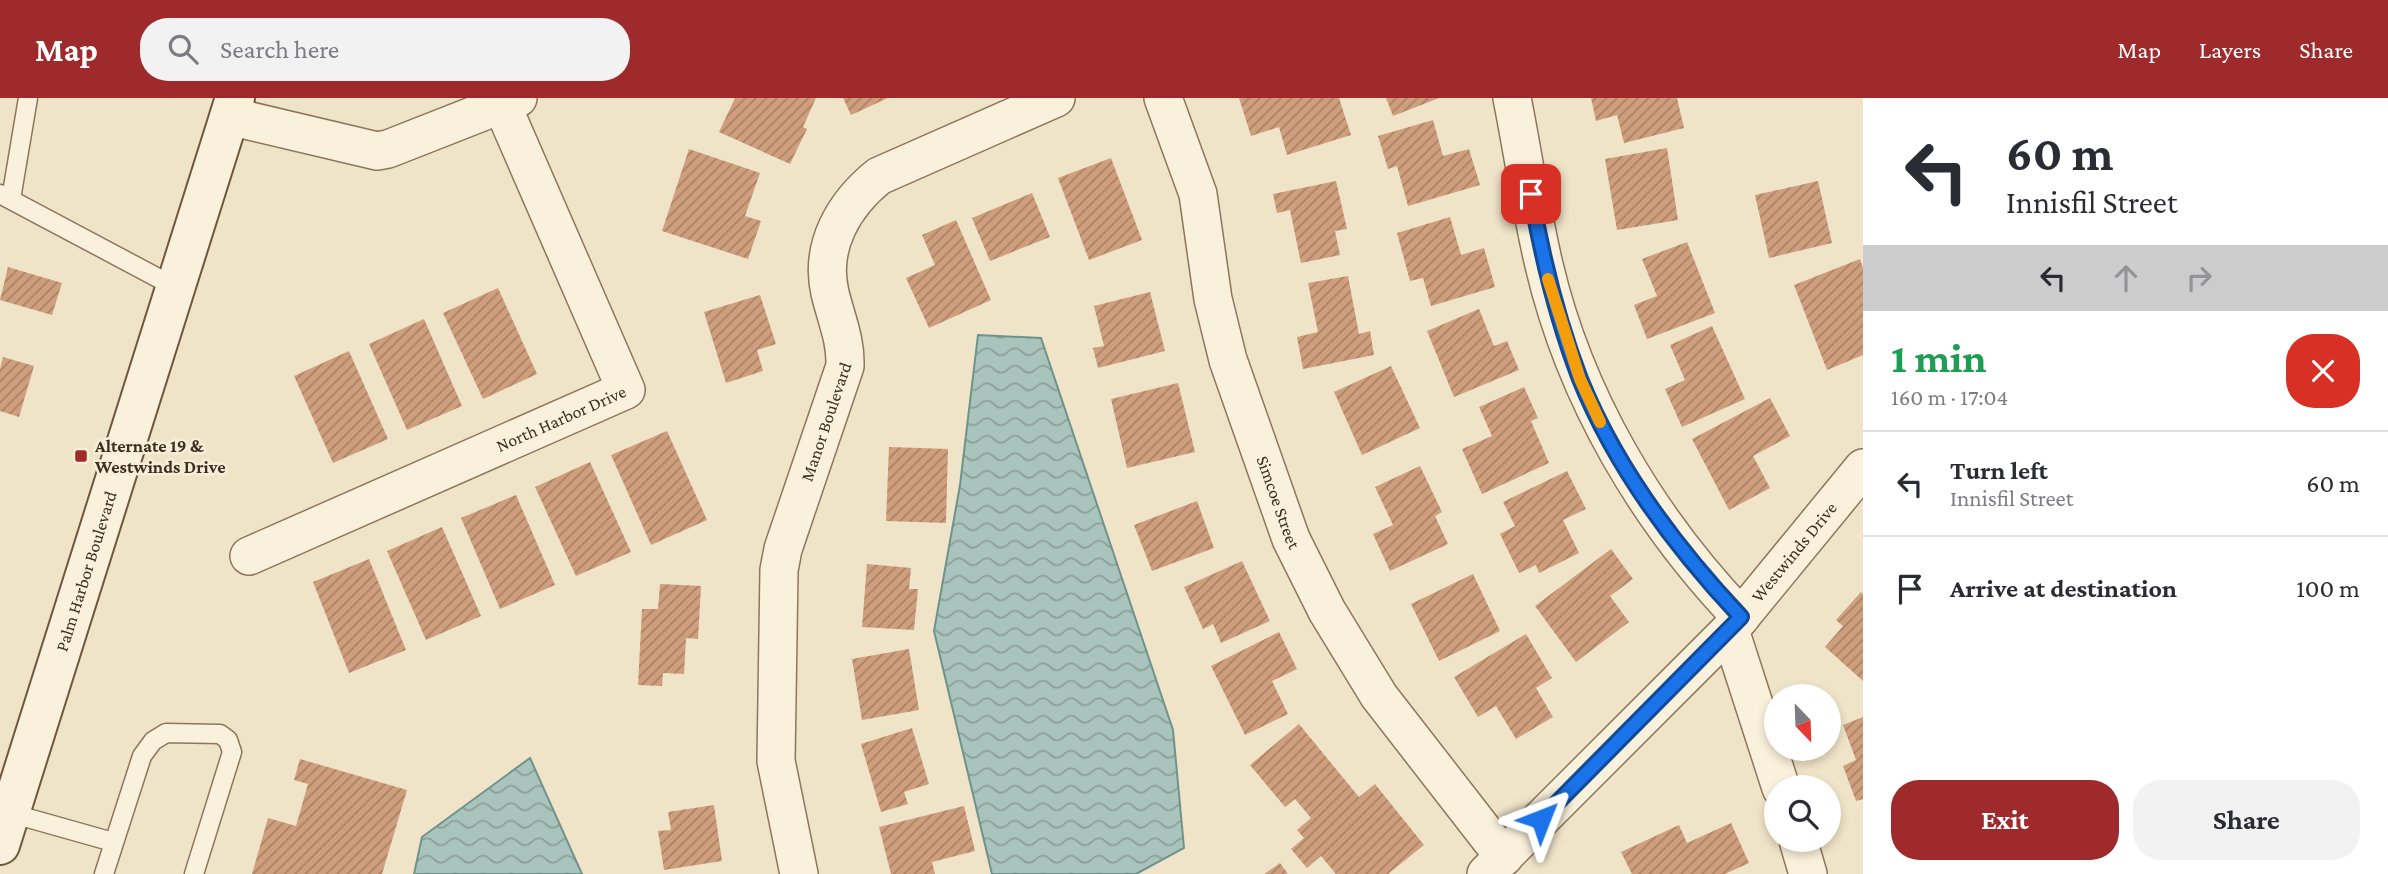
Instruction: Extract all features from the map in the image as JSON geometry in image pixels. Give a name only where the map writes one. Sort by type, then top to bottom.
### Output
[{"type":"main road","name":"Palm Harbor Boulevard","points":[[5,829],[232,107]]},
{"type":"street","name":"Manor Boulevard","points":[[799,874],[776,761],[778,595],[783,549],[845,366],[846,351],[827,277],[835,233],[843,214],[860,191],[879,176],[1056,98]]},
{"type":"street","name":"Simcoe Street","points":[[1163,98],[1198,194],[1213,299],[1228,359],[1291,538],[1327,611],[1368,679],[1426,760],[1495,866]]},
{"type":"street","points":[[1512,98],[1544,266],[1580,379],[1601,423],[1650,502],[1735,623],[1777,775]]},
{"type":"street","points":[[232,107],[377,151],[510,101]]},
{"type":"street","name":"North Harbor Drive","points":[[249,556],[626,390],[510,101]]},
{"type":"street","name":"Westwinds Drive","points":[[1495,866],[1735,623],[1863,468]]},
{"type":"street","points":[[1802,852],[1808,874]]},
{"type":"lane","points":[[28,98],[6,197],[175,287]]},
{"type":"lane","points":[[104,874],[142,756],[153,741],[166,733],[220,734],[228,740],[232,752],[194,874]]},
{"type":"lane","points":[[5,829],[113,842]]},
{"type":"water","points":[[978,335],[1041,338],[1173,730],[1184,848],[1136,874],[992,874],[934,631],[960,485]]},
{"type":"water","points":[[530,758],[582,874],[414,874],[422,837]]},
{"type":"building","points":[[735,98],[816,98],[803,127],[807,129],[790,164],[719,132]]},
{"type":"building","points":[[843,98],[888,98],[851,115]]},
{"type":"building","points":[[1239,98],[1339,98],[1351,135],[1287,155],[1279,127],[1251,136]]},
{"type":"building","points":[[1386,98],[1439,98],[1393,116]]},
{"type":"building","points":[[1591,98],[1677,98],[1684,128],[1624,143],[1617,115],[1596,121]]},
{"type":"building","points":[[1433,120],[1443,156],[1469,149],[1480,185],[1408,206],[1397,166],[1388,169],[1378,136]]},
{"type":"building","points":[[1667,148],[1678,220],[1617,230],[1605,159]]},
{"type":"building","points":[[689,149],[760,173],[745,216],[761,221],[748,259],[662,231]]},
{"type":"building","points":[[1111,158],[1142,240],[1089,260],[1058,178]]},
{"type":"building","points":[[1336,181],[1347,229],[1335,231],[1340,255],[1301,263],[1290,210],[1277,213],[1273,194]]},
{"type":"building","points":[[1818,181],[1832,243],[1769,258],[1755,195]]},
{"type":"building","points":[[1032,193],[1050,237],[990,261],[972,218]]},
{"type":"building","points":[[1450,217],[1461,255],[1484,248],[1495,287],[1431,306],[1423,278],[1410,281],[1397,233]]},
{"type":"building","points":[[956,220],[991,300],[929,328],[906,278],[935,265],[922,235]]},
{"type":"building","points":[[1687,242],[1715,313],[1647,339],[1634,305],[1657,296],[1642,259]]},
{"type":"building","points":[[1860,259],[1863,268],[1863,355],[1827,370],[1794,285]]},
{"type":"building","points":[[8,267],[62,283],[52,315],[0,300]]},
{"type":"building","points":[[1348,276],[1359,334],[1370,331],[1374,355],[1303,369],[1297,337],[1318,332],[1308,283]]},
{"type":"building","points":[[498,288],[537,374],[483,399],[443,313]]},
{"type":"building","points":[[1150,292],[1165,351],[1098,368],[1093,348],[1104,346],[1094,306]]},
{"type":"building","points":[[760,295],[776,344],[757,350],[763,371],[726,383],[704,312]]},
{"type":"building","points":[[1479,309],[1494,346],[1507,341],[1519,370],[1454,397],[1427,331]]},
{"type":"building","points":[[424,319],[462,406],[407,430],[369,344]]},
{"type":"building","points":[[1712,326],[1745,399],[1682,427],[1665,389],[1685,380],[1670,345]]},
{"type":"building","points":[[349,351],[388,439],[333,463],[294,376]]},
{"type":"building","points":[[3,357],[34,366],[19,417],[0,411],[0,369]]},
{"type":"building","points":[[1391,366],[1420,428],[1362,455],[1334,392]]},
{"type":"building","points":[[1178,383],[1195,452],[1127,468],[1111,399]]},
{"type":"building","points":[[1524,387],[1538,418],[1531,421],[1549,463],[1482,494],[1462,449],[1492,436],[1479,407]]},
{"type":"building","points":[[1770,398],[1790,436],[1753,456],[1770,488],[1729,510],[1692,439]]},
{"type":"building","points":[[667,431],[707,520],[651,545],[611,455]]},
{"type":"building","points":[[889,447],[948,449],[946,523],[886,521]]},
{"type":"building","points":[[590,462],[631,552],[576,576],[535,487]]},
{"type":"building","points":[[1420,466],[1442,512],[1435,516],[1448,544],[1390,571],[1373,534],[1393,525],[1375,487]]},
{"type":"building","points":[[1567,471],[1586,509],[1563,520],[1579,553],[1539,573],[1536,565],[1519,573],[1500,534],[1515,526],[1503,502]]},
{"type":"building","points":[[516,495],[555,585],[500,609],[461,518]]},
{"type":"building","points":[[1197,501],[1214,548],[1152,571],[1134,525]]},
{"type":"building","points":[[442,527],[481,616],[426,640],[387,551]]},
{"type":"building","points":[[1611,549],[1633,579],[1610,596],[1629,622],[1576,662],[1535,606]]},
{"type":"building","points":[[369,559],[406,650],[349,673],[313,582]]},
{"type":"building","points":[[1242,561],[1270,621],[1221,643],[1213,624],[1203,629],[1184,587]]},
{"type":"building","points":[[867,564],[911,568],[909,589],[918,589],[914,630],[862,627]]},
{"type":"building","points":[[1473,574],[1500,631],[1439,661],[1411,604]]},
{"type":"building","points":[[660,584],[701,586],[698,639],[686,638],[684,674],[663,673],[662,686],[638,685],[642,609],[658,609]]},
{"type":"building","points":[[1861,592],[1863,681],[1825,647],[1843,626],[1836,620]]},
{"type":"building","points":[[1279,632],[1297,669],[1272,681],[1288,714],[1245,735],[1211,666]]},
{"type":"building","points":[[1526,634],[1552,678],[1536,688],[1553,717],[1516,739],[1496,706],[1478,717],[1454,677]]},
{"type":"building","points":[[909,649],[919,710],[862,720],[852,659]]},
{"type":"building","points":[[1863,717],[1863,799],[1856,801],[1843,766],[1856,760],[1843,725]]},
{"type":"building","points":[[1299,724],[1359,797],[1375,784],[1424,845],[1388,874],[1336,874],[1321,856],[1307,868],[1291,849],[1304,838],[1297,830],[1311,818],[1295,799],[1285,807],[1250,765]]},
{"type":"building","points":[[912,728],[929,784],[904,792],[908,804],[881,812],[861,744]]},
{"type":"building","points":[[300,759],[407,790],[382,874],[252,874],[268,818],[296,826],[308,784],[294,780]]},
{"type":"building","points":[[714,805],[722,861],[664,870],[658,831],[671,830],[668,812]]},
{"type":"building","points":[[964,806],[975,851],[932,862],[935,874],[891,874],[879,827]]},
{"type":"building","points":[[1731,823],[1749,863],[1725,874],[1632,874],[1621,852],[1679,825],[1687,843]]},
{"type":"building","points":[[1280,863],[1288,874],[1264,874]]},
{"type":"slow traffic","points":[[1548,279],[1580,379],[1600,422]]},
{"type":"place","name":"Alternate 19 & Westwinds Drive","points":[[81,456]]},
{"type":"route","points":[[1531,194],[1544,266],[1580,379],[1601,423],[1625,464],[1678,542],[1714,589],[1741,617],[1541,819]]}]
